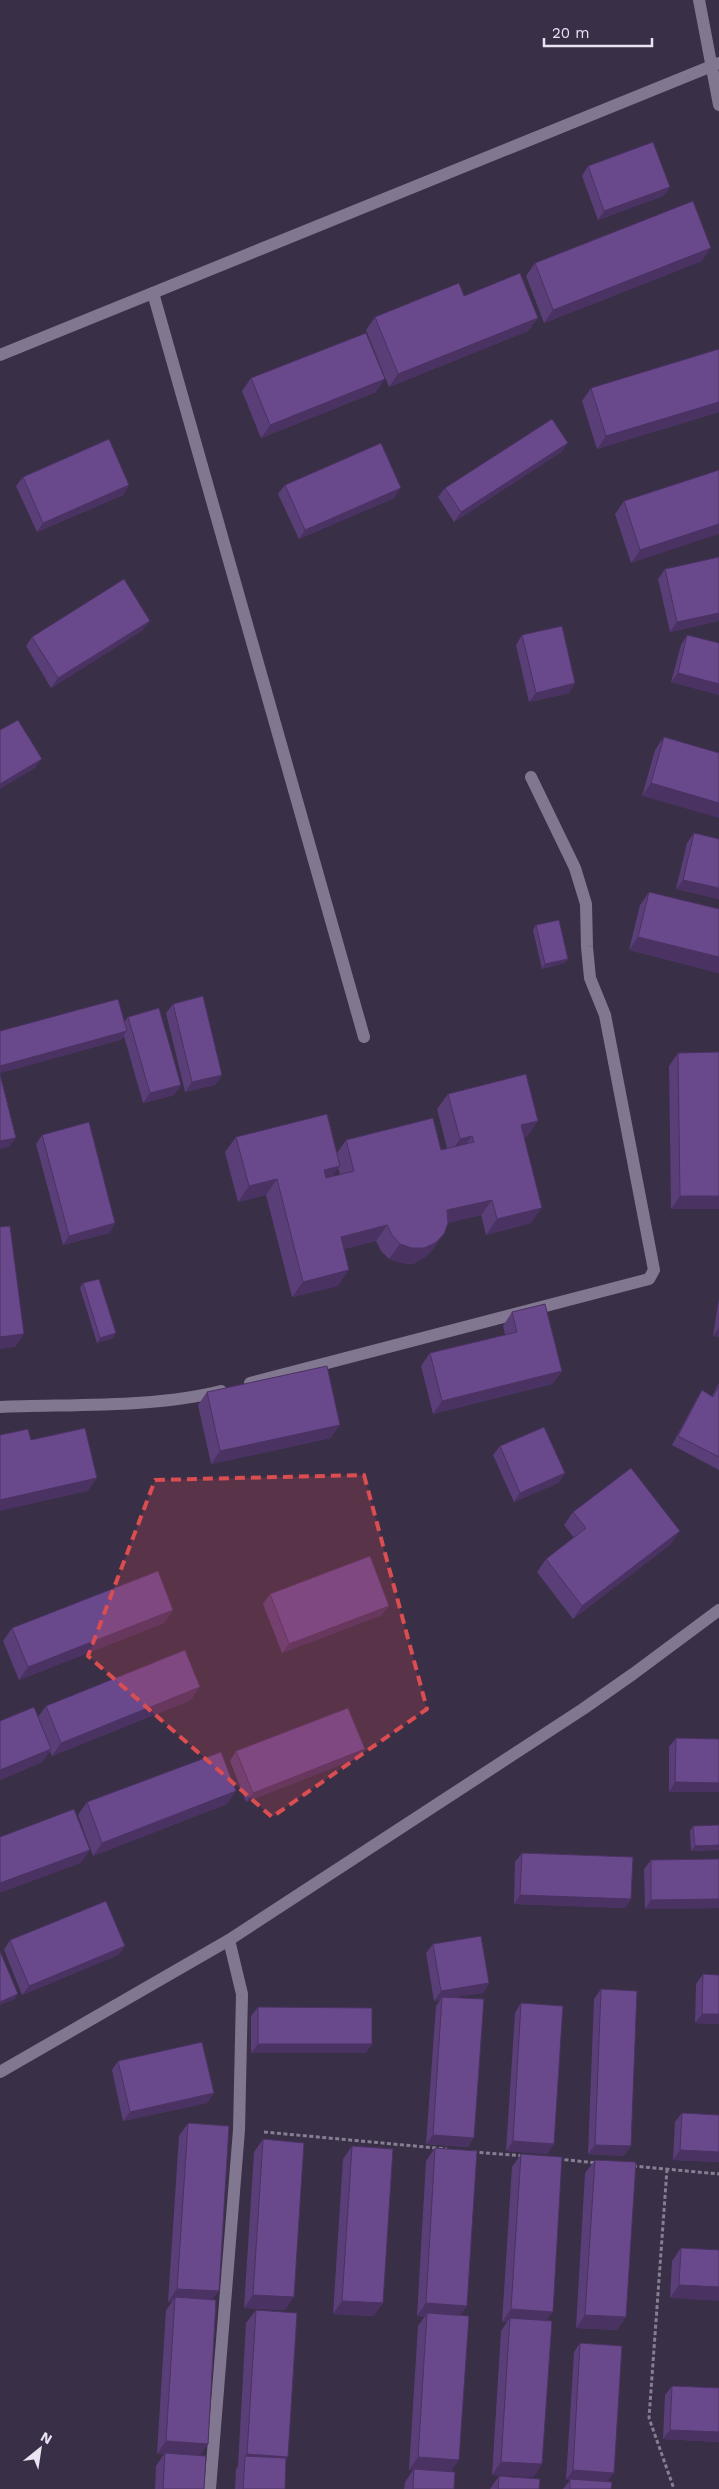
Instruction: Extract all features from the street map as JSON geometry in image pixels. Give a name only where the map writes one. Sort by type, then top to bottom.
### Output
[{"type":"street","points":[[699,0],[715,64],[719,105]]},
{"type":"street","points":[[0,355],[715,64]]},
{"type":"street","points":[[153,293],[364,1037]]},
{"type":"street","points":[[0,1407],[99,1404],[198,1397],[649,1279],[654,1270],[605,1015],[590,978],[586,947],[586,904],[574,868],[531,777]]},
{"type":"street","points":[[0,2072],[229,1940],[583,1709],[634,1674],[719,1610]]},
{"type":"street","points":[[210,2489],[239,2130],[242,1994],[229,1940]]},
{"type":"path","points":[[239,2130],[453,2150]]},
{"type":"path","points":[[463,2151],[531,2157]]},
{"type":"path","points":[[550,2159],[599,2163]]},
{"type":"path","points":[[628,2166],[719,2174]]},
{"type":"path","points":[[667,2169],[649,2418],[674,2489]]},
{"type":"highlighted area","points":[[364,1475],[427,1709],[272,1817],[88,1656],[155,1480]]},
{"type":"building","points":[[653,142],[670,187],[604,211],[588,166]]},
{"type":"building","points":[[693,201],[711,248],[553,310],[535,263]]},
{"type":"building","points":[[520,273],[538,318],[398,374],[375,317],[459,283],[464,296]]},
{"type":"building","points":[[366,333],[385,379],[270,425],[251,378]]},
{"type":"building","points":[[719,349],[719,402],[606,436],[591,388]]},
{"type":"building","points":[[552,419],[568,443],[461,512],[445,488]]},
{"type":"building","points":[[109,439],[129,485],[43,523],[23,477]]},
{"type":"building","points":[[381,443],[401,488],[305,530],[285,485]]},
{"type":"building","points":[[719,470],[719,524],[640,550],[624,501]]},
{"type":"building","points":[[719,557],[719,613],[677,622],[665,569]]},
{"type":"building","points":[[124,579],[150,621],[58,678],[32,637]]},
{"type":"building","points":[[562,626],[575,683],[536,693],[522,635]]},
{"type":"building","points":[[687,635],[719,643],[719,684],[678,673]]},
{"type":"building","points":[[18,720],[42,759],[0,784],[0,730]]},
{"type":"building","points":[[664,737],[719,753],[719,803],[651,783]]},
{"type":"building","points":[[694,833],[719,839],[719,888],[683,880]]},
{"type":"building","points":[[649,892],[719,909],[719,957],[638,937]]},
{"type":"building","points":[[559,920],[568,959],[545,964],[536,925]]},
{"type":"building","points":[[203,996],[222,1075],[192,1082],[173,1004]]},
{"type":"building","points":[[118,999],[127,1031],[0,1066],[0,1031]]},
{"type":"building","points":[[159,1008],[181,1085],[150,1093],[128,1017]]},
{"type":"building","points":[[719,1052],[719,1196],[680,1196],[678,1053]]},
{"type":"building","points":[[0,1074],[16,1138],[0,1141]]},
{"type":"building","points":[[526,1074],[538,1121],[521,1125],[542,1208],[497,1219],[492,1200],[447,1210],[448,1223],[444,1234],[435,1243],[424,1248],[412,1248],[400,1244],[392,1235],[387,1225],[341,1237],[349,1270],[303,1282],[277,1179],[249,1186],[236,1137],[327,1114],[340,1166],[324,1170],[326,1178],[354,1171],[346,1140],[433,1118],[441,1150],[474,1142],[472,1136],[460,1139],[448,1094]]},
{"type":"building","points":[[89,1122],[115,1223],[69,1236],[42,1135]]},
{"type":"building","points":[[10,1226],[24,1334],[0,1337],[0,1227]]},
{"type":"building","points":[[99,1279],[116,1333],[100,1338],[83,1283]]},
{"type":"building","points":[[545,1304],[562,1371],[442,1401],[430,1353],[517,1332],[512,1312]]},
{"type":"building","points":[[327,1366],[340,1425],[220,1451],[207,1392]]},
{"type":"building","points":[[719,1386],[719,1457],[678,1436],[702,1390],[713,1397]]},
{"type":"building","points":[[544,1427],[565,1473],[520,1493],[500,1446]]},
{"type":"building","points":[[85,1428],[97,1478],[0,1500],[0,1435],[28,1429],[31,1440]]},
{"type":"building","points":[[631,1468],[680,1531],[582,1606],[546,1559],[586,1528],[573,1512]]},
{"type":"building","points":[[370,1556],[389,1606],[289,1644],[270,1594]]},
{"type":"building","points":[[158,1571],[173,1610],[28,1667],[12,1628]]},
{"type":"building","points":[[185,1650],[200,1687],[61,1743],[46,1706]]},
{"type":"building","points":[[34,1707],[51,1749],[0,1770],[0,1721]]},
{"type":"building","points":[[348,1708],[365,1749],[253,1793],[236,1751]]},
{"type":"building","points":[[676,1738],[719,1739],[719,1783],[675,1782]]},
{"type":"building","points":[[221,1752],[236,1791],[102,1843],[87,1802]]},
{"type":"building","points":[[74,1809],[90,1850],[0,1883],[0,1837]]},
{"type":"building","points":[[719,1825],[719,1845],[695,1846],[693,1826]]},
{"type":"building","points":[[522,1853],[633,1857],[631,1899],[520,1895]]},
{"type":"building","points":[[719,1859],[719,1899],[651,1900],[651,1860]]},
{"type":"building","points":[[106,1901],[125,1946],[29,1986],[10,1940]]},
{"type":"building","points":[[481,1936],[489,1983],[441,1991],[433,1944]]},
{"type":"building","points":[[0,1951],[18,1994],[0,2002]]},
{"type":"building","points":[[703,1974],[719,1975],[719,2014],[702,2014]]},
{"type":"building","points":[[601,1989],[637,1991],[631,2146],[595,2145]]},
{"type":"building","points":[[442,1997],[484,1999],[474,2138],[433,2135]]},
{"type":"building","points":[[521,2003],[563,2006],[554,2144],[513,2141]]},
{"type":"building","points":[[258,2007],[372,2008],[372,2044],[258,2044]]},
{"type":"building","points":[[202,2042],[214,2093],[130,2112],[118,2061]]},
{"type":"building","points":[[682,2113],[719,2115],[719,2152],[680,2150]]},
{"type":"building","points":[[188,2123],[229,2126],[219,2291],[177,2289]]},
{"type":"building","points":[[263,2139],[304,2143],[294,2297],[253,2295]]},
{"type":"building","points":[[352,2146],[393,2149],[383,2303],[342,2301]]},
{"type":"building","points":[[435,2148],[477,2151],[467,2306],[426,2303]]},
{"type":"building","points":[[521,2154],[562,2157],[553,2312],[511,2309]]},
{"type":"building","points":[[595,2160],[636,2162],[626,2317],[585,2315]]},
{"type":"building","points":[[681,2248],[719,2250],[719,2287],[679,2285]]},
{"type":"building","points":[[175,2297],[216,2300],[208,2444],[166,2441]]},
{"type":"building","points":[[256,2310],[297,2313],[288,2457],[247,2454]]},
{"type":"building","points":[[427,2313],[469,2316],[459,2460],[418,2457]]},
{"type":"building","points":[[510,2318],[552,2321],[542,2464],[501,2462]]},
{"type":"building","points":[[580,2343],[622,2346],[614,2473],[573,2470]]},
{"type":"building","points":[[672,2386],[719,2388],[719,2432],[670,2430]]},
{"type":"building","points":[[165,2453],[206,2456],[204,2489],[163,2489]]},
{"type":"building","points":[[245,2456],[286,2458],[285,2489],[243,2489]]},
{"type":"building","points":[[414,2469],[455,2472],[454,2489],[413,2489]]},
{"type":"building","points":[[499,2476],[540,2479],[539,2489],[498,2489]]},
{"type":"building","points":[[570,2479],[612,2482],[611,2489],[570,2489]]}]
